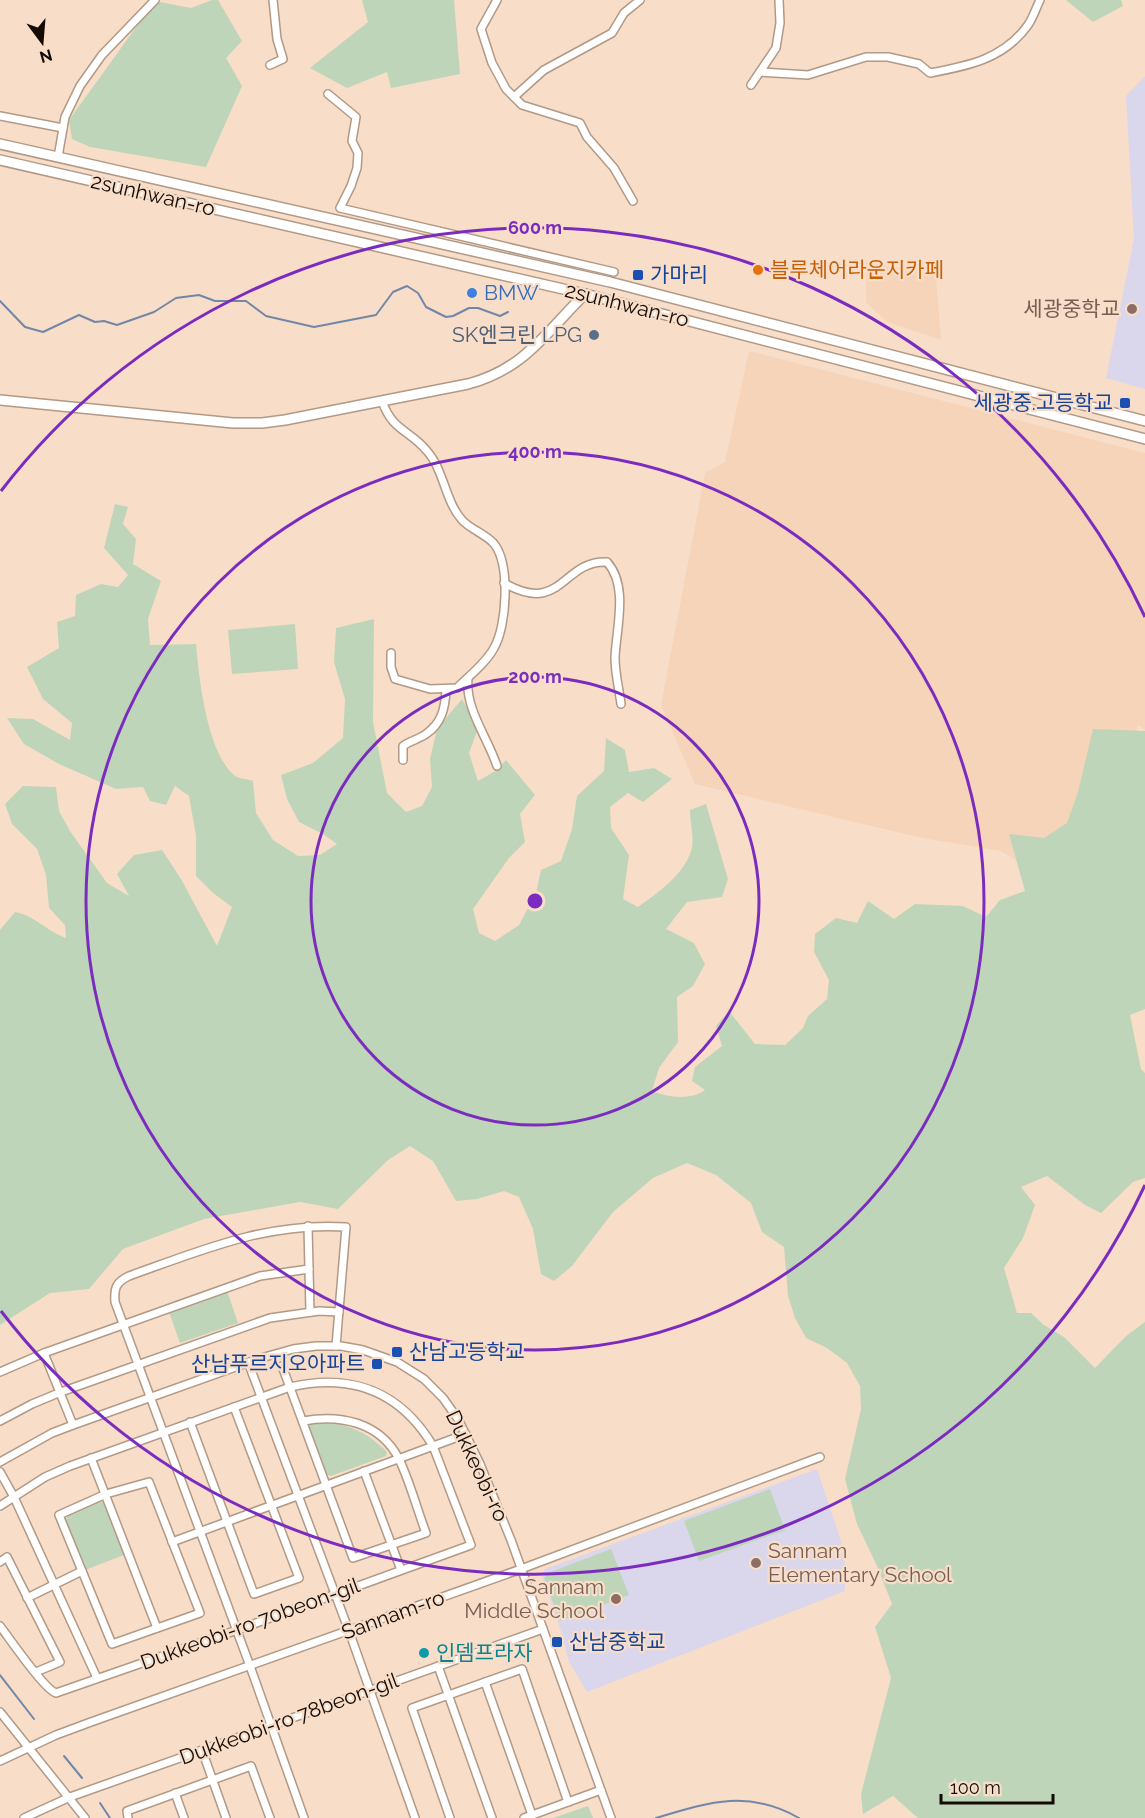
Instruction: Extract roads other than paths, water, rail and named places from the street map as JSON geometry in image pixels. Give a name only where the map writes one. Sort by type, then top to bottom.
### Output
[{"type":"street","points":[[58,157],[65,117],[80,86],[102,55],[155,0]]},
{"type":"street","points":[[270,65],[284,58],[277,39],[273,0]]},
{"type":"street","points":[[497,0],[481,29],[492,63],[506,89],[522,105],[580,123],[587,136],[614,168],[633,201]]},
{"type":"street","points":[[514,97],[544,70],[612,33],[624,13],[640,0]]},
{"type":"street","points":[[751,85],[776,48],[780,22],[779,0]]},
{"type":"street","points":[[760,72],[808,75],[866,57],[888,57],[919,64],[930,74],[976,64],[1002,51],[1027,26],[1040,0]]},
{"type":"street","points":[[328,94],[356,117],[352,141],[358,153],[357,168],[340,207],[614,272]]},
{"type":"street","points":[[0,116],[63,128]]},
{"type":"street","name":"2sunhwan-ro","points":[[0,144],[610,282],[1145,421]]},
{"type":"street","name":"2sunhwan-ro","points":[[0,160],[585,294],[1145,439]]},
{"type":"street","points":[[0,400],[248,423],[285,420],[468,384],[499,373],[522,358],[551,333],[585,294]]},
{"type":"street","points":[[382,401],[392,423],[427,450],[434,460],[462,520],[495,544],[500,555],[504,583],[501,632],[494,648],[457,688],[430,689],[395,679],[391,667],[391,652]]},
{"type":"street","points":[[504,583],[517,591],[544,594],[586,567],[607,562],[611,567],[618,590],[620,606],[615,659],[621,704]]},
{"type":"street","points":[[468,678],[467,691],[470,704],[497,766]]},
{"type":"street","points":[[403,760],[403,746],[425,735],[441,718],[445,707],[446,690]]},
{"type":"street","points":[[308,1226],[310,1312]]},
{"type":"street","points":[[304,1818],[272,1725],[115,1302],[114,1291],[116,1284],[122,1279],[240,1237],[269,1230],[308,1226],[346,1227],[336,1346]]},
{"type":"street","points":[[0,1372],[44,1353],[232,1285],[260,1276],[309,1269]]},
{"type":"street","points":[[0,1421],[61,1392],[270,1318],[310,1312],[339,1312]]},
{"type":"street","name":"Dukkeobi-ro","points":[[0,1462],[34,1442],[73,1425],[248,1362],[293,1349],[336,1346],[379,1354],[397,1362],[424,1379],[443,1398],[466,1434],[521,1569],[611,1818]]},
{"type":"street","points":[[44,1353],[73,1425]]},
{"type":"street","points":[[248,1362],[349,1631],[415,1818]]},
{"type":"street","points":[[282,1366],[353,1558],[426,1533],[398,1458],[382,1438],[357,1423],[345,1419],[328,1418],[303,1421]]},
{"type":"street","points":[[0,1506],[45,1477],[91,1458],[290,1387],[309,1383],[338,1381],[371,1389],[385,1396],[406,1412],[426,1434],[433,1446]]},
{"type":"street","points":[[190,1422],[254,1594],[299,1578],[234,1407]]},
{"type":"street","points":[[172,1542],[466,1434]]},
{"type":"street","name":"Dukkeobi-ro 70beon-gil","points":[[0,1626],[52,1692],[56,1693],[471,1545],[433,1446]]},
{"type":"street","points":[[91,1458],[157,1628]]},
{"type":"street","name":"Sannam-ro","points":[[0,1761],[91,1722],[521,1569],[820,1458]]},
{"type":"street","points":[[364,1471],[401,1570]]},
{"type":"street","points":[[0,1472],[14,1497],[97,1678]]},
{"type":"street","points":[[149,1482],[172,1542],[200,1613],[112,1644],[59,1515],[106,1494],[149,1482]]},
{"type":"street","points":[[0,1562],[7,1557],[60,1662],[36,1672]]},
{"type":"street","points":[[27,1598],[82,1571]]},
{"type":"street","name":"Dukkeobi-ro 78beon-gil","points":[[24,1818],[70,1797],[543,1629]]},
{"type":"street","points":[[438,1666],[492,1818]]},
{"type":"street","points":[[450,1818],[412,1708],[522,1669],[568,1802]]},
{"type":"street","points":[[485,1682],[532,1815]]},
{"type":"street","points":[[0,1712],[85,1818]]},
{"type":"street","name":"Dukkeobi-ro 78beon-gil","points":[[202,1750],[226,1817]]},
{"type":"street","points":[[127,1814],[175,1793],[251,1766],[270,1818]]},
{"type":"street","points":[[524,1818],[601,1790]]},
{"type":"street","points":[[175,1793],[184,1818]]},
{"type":"waterway","points":[[0,301],[25,327],[43,332],[79,315],[95,322],[104,321],[117,325],[154,312],[176,298],[199,295],[215,301],[246,301],[266,316],[314,327],[376,315],[393,292],[407,286],[418,293],[426,307],[446,317],[469,308],[478,308],[500,316],[508,312]]},
{"type":"waterway","points":[[0,1675],[34,1719]]},
{"type":"waterway","points":[[64,1756],[82,1778]]},
{"type":"waterway","points":[[656,1818],[694,1807],[728,1801],[763,1804],[799,1818]]},
{"type":"waterway","points":[[100,1803],[110,1818]]},
{"type":"place","name":"블루체어라운지카페","points":[[758,270]]},
{"type":"place","name":"가마리","points":[[638,275]]},
{"type":"place","name":"BMW","points":[[472,293]]},
{"type":"place","name":"세광중학교","points":[[1132,309]]},
{"type":"place","name":"SK엔크린 LPG","points":[[594,335]]},
{"type":"place","name":"세광중.고등학교","points":[[1125,403]]},
{"type":"place","name":"산남고등학교","points":[[397,1352]]},
{"type":"place","name":"산남푸르지오아파트","points":[[377,1364]]},
{"type":"place","name":"Sannam Elementary School","points":[[756,1563]]},
{"type":"place","name":"Sannam Middle School","points":[[616,1599]]},
{"type":"place","name":"산남중학교","points":[[557,1642]]},
{"type":"place","name":"인뎀프라자","points":[[424,1653]]}]
